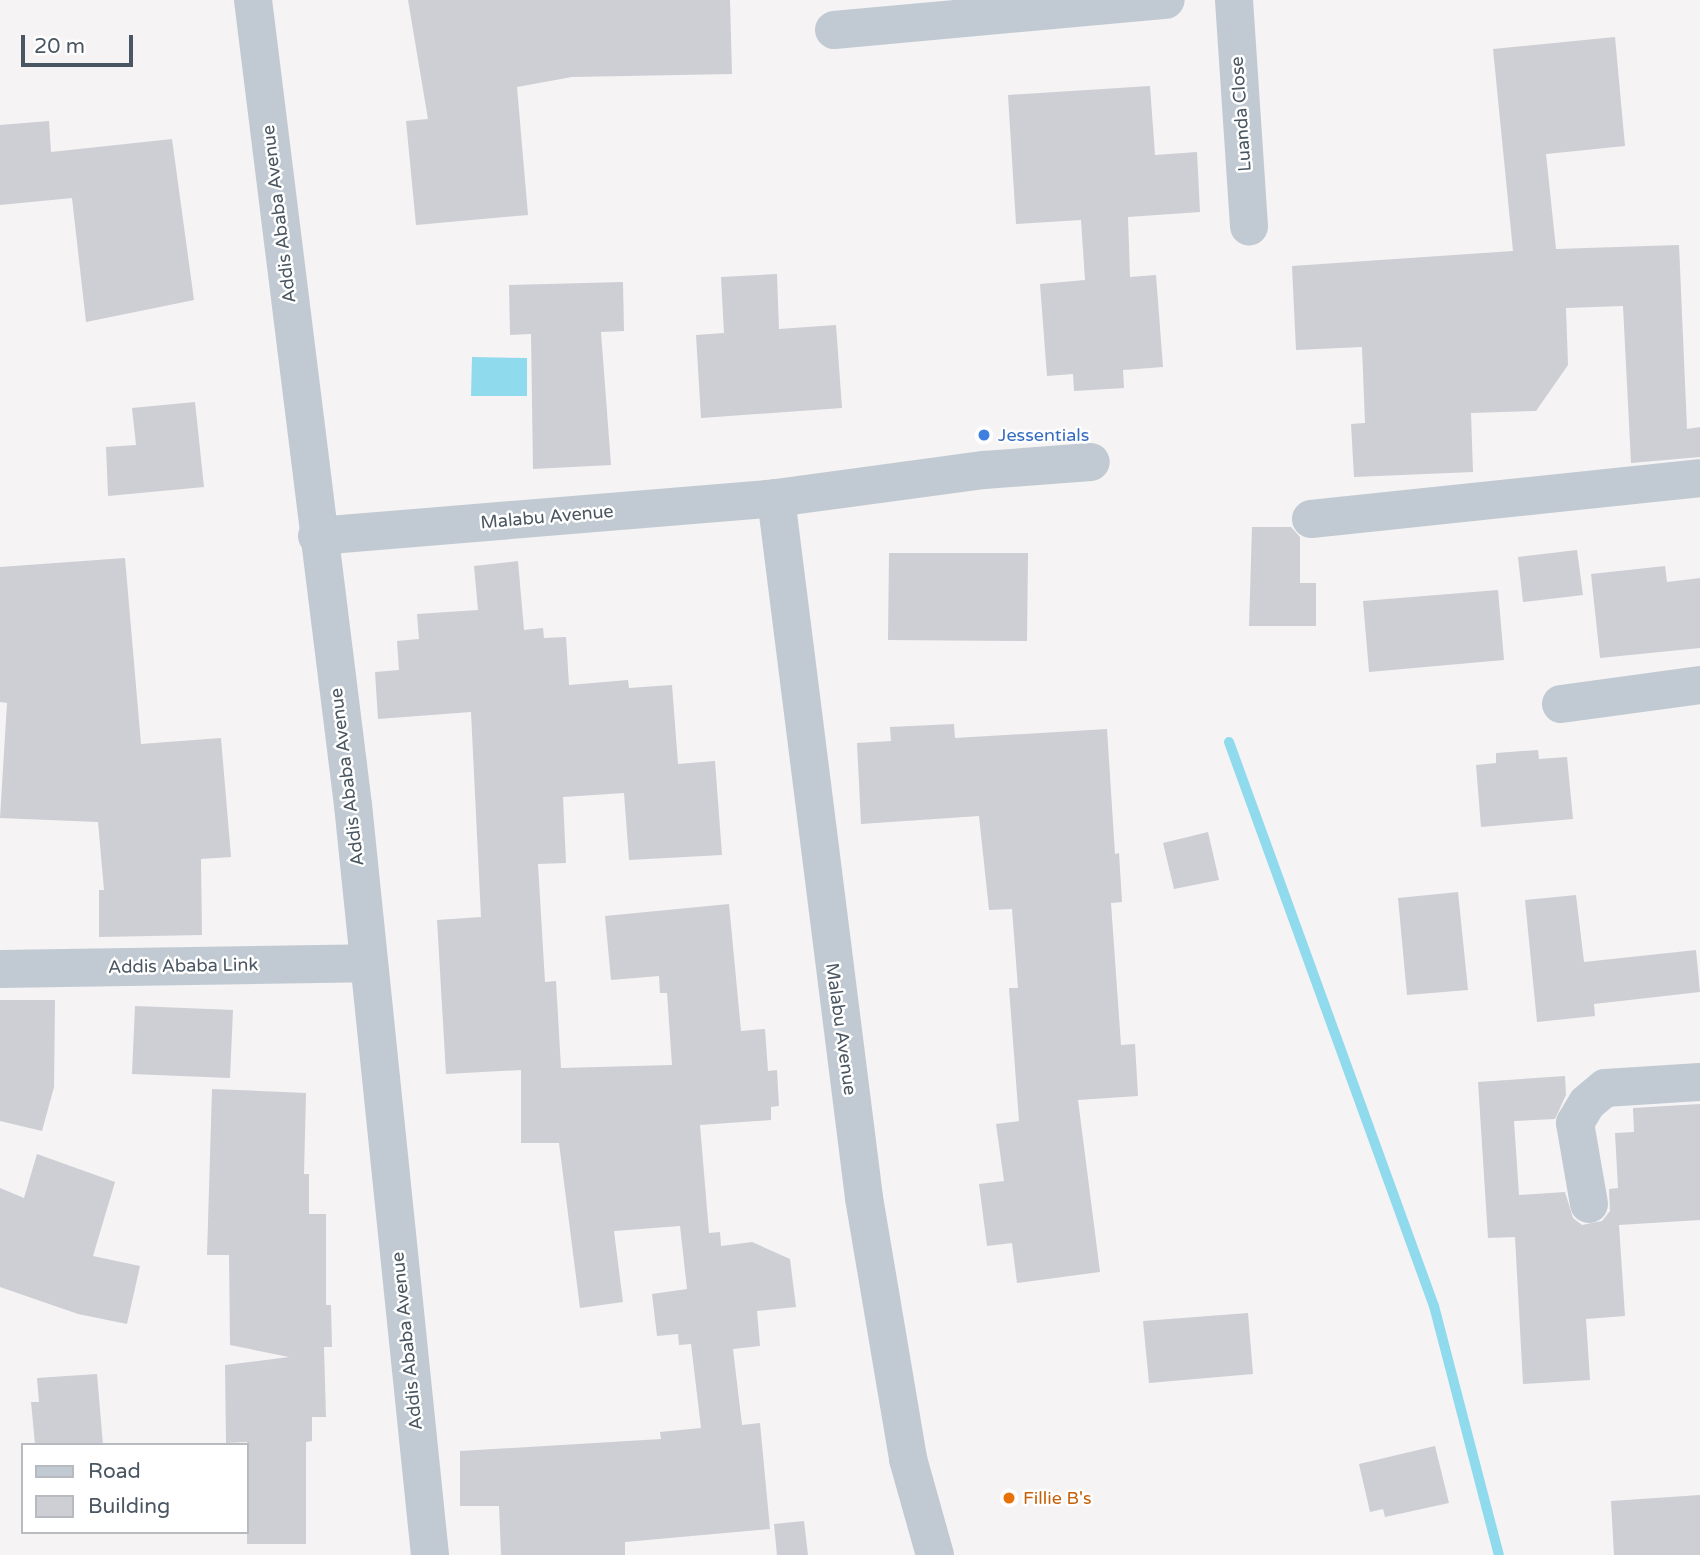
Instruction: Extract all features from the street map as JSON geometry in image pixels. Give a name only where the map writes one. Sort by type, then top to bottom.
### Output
[{"type":"street","name":"Addis Ababa Avenue","points":[[253,0],[317,536],[353,805],[367,963],[430,1555]]},
{"type":"street","points":[[834,30],[1166,0]]},
{"type":"street","name":"Luanda Close","points":[[1234,0],[1249,227]]},
{"type":"street","name":"Malabu Avenue","points":[[317,536],[776,498],[984,470],[1091,462]]},
{"type":"street","points":[[1311,519],[1700,478]]},
{"type":"street","name":"Malabu Avenue","points":[[776,498],[864,1198],[908,1459],[935,1555]]},
{"type":"street","points":[[1561,704],[1700,685]]},
{"type":"street","name":"Addis Ababa Link","points":[[0,969],[367,963]]},
{"type":"street","points":[[1588,1204],[1575,1123],[1587,1103],[1605,1088],[1700,1082]]},
{"type":"water","points":[[472,357],[527,358],[527,396],[471,396]]},
{"type":"building","points":[[408,0],[730,0],[732,74],[572,77],[517,87],[528,215],[416,225],[406,121],[428,119]]},
{"type":"building","points":[[1615,37],[1625,146],[1546,154],[1556,249],[1679,245],[1687,429],[1700,427],[1700,457],[1631,463],[1623,306],[1566,308],[1568,365],[1536,411],[1471,413],[1473,472],[1354,477],[1351,424],[1365,423],[1362,347],[1296,350],[1292,266],[1513,251],[1493,49]]},
{"type":"building","points":[[1150,86],[1155,155],[1197,152],[1200,212],[1128,217],[1130,277],[1156,275],[1163,367],[1123,370],[1124,388],[1074,391],[1073,374],[1047,376],[1040,284],[1085,280],[1081,220],[1016,224],[1008,95]]},
{"type":"building","points":[[49,121],[51,152],[172,139],[194,300],[86,322],[72,198],[0,205],[0,125]]},
{"type":"building","points":[[777,274],[779,329],[836,325],[842,408],[701,418],[696,335],[724,333],[721,277]]},
{"type":"building","points":[[623,282],[624,331],[601,332],[611,465],[533,469],[531,334],[510,335],[509,285]]},
{"type":"building","points":[[195,402],[204,487],[108,496],[106,447],[136,445],[132,408]]},
{"type":"building","points":[[1252,527],[1291,527],[1300,537],[1300,583],[1316,583],[1316,626],[1249,626]]},
{"type":"building","points":[[1577,550],[1583,595],[1523,602],[1518,557]]},
{"type":"building","points":[[889,553],[1028,553],[1027,641],[888,640]]},
{"type":"building","points":[[125,558],[141,744],[221,738],[231,857],[201,859],[202,935],[99,937],[99,890],[104,890],[98,822],[0,818],[7,703],[0,702],[0,567]]},
{"type":"building","points":[[518,561],[524,630],[543,628],[544,638],[566,637],[569,685],[628,680],[629,688],[672,685],[678,764],[715,761],[722,855],[629,860],[624,793],[563,797],[566,863],[538,864],[545,982],[556,981],[561,1068],[672,1065],[667,993],[660,993],[659,976],[611,980],[605,916],[729,904],[741,1031],[765,1029],[768,1071],[777,1070],[779,1106],[771,1107],[771,1120],[700,1125],[709,1233],[720,1232],[721,1246],[752,1242],[790,1259],[796,1307],[757,1311],[760,1346],[733,1349],[742,1425],[760,1423],[770,1529],[625,1542],[625,1555],[501,1555],[499,1506],[460,1506],[460,1451],[661,1439],[660,1432],[701,1428],[691,1344],[679,1345],[678,1334],[657,1336],[652,1294],[687,1289],[680,1226],[614,1231],[623,1302],[580,1308],[559,1143],[521,1143],[521,1070],[446,1074],[437,920],[481,917],[471,712],[378,719],[375,672],[399,670],[397,641],[419,639],[417,614],[478,610],[474,566]]},
{"type":"building","points":[[1665,566],[1667,582],[1700,578],[1700,648],[1600,658],[1591,574]]},
{"type":"building","points":[[1498,590],[1504,660],[1369,672],[1363,601]]},
{"type":"building","points":[[954,724],[955,738],[1107,729],[1115,854],[1119,853],[1122,902],[1111,903],[1121,1045],[1135,1044],[1138,1096],[1078,1100],[1100,1272],[1017,1283],[1012,1243],[987,1246],[979,1184],[1004,1181],[996,1124],[1019,1121],[1009,988],[1018,988],[1012,909],[989,910],[979,816],[861,824],[857,743],[891,741],[890,727]]},
{"type":"building","points":[[1538,750],[1539,759],[1567,757],[1573,819],[1481,827],[1476,765],[1496,763],[1496,753]]},
{"type":"building","points":[[1208,832],[1219,880],[1174,889],[1163,843]]},
{"type":"building","points":[[1458,892],[1468,990],[1407,995],[1398,898]]},
{"type":"building","points":[[1576,895],[1584,962],[1696,950],[1700,992],[1594,1004],[1595,1016],[1537,1022],[1525,900]]},
{"type":"building","points":[[0,1000],[55,1000],[54,1087],[42,1131],[0,1121]]},
{"type":"building","points":[[135,1006],[233,1010],[230,1078],[132,1074]]},
{"type":"building","points":[[1565,1076],[1566,1095],[1555,1119],[1514,1121],[1519,1195],[1565,1192],[1573,1218],[1582,1225],[1602,1221],[1610,1211],[1609,1189],[1618,1188],[1615,1133],[1634,1132],[1633,1108],[1700,1104],[1700,1220],[1619,1225],[1625,1316],[1586,1319],[1590,1380],[1523,1384],[1515,1237],[1488,1238],[1478,1082]]},
{"type":"building","points":[[212,1089],[306,1093],[304,1174],[309,1174],[309,1214],[326,1214],[326,1305],[331,1305],[332,1347],[324,1347],[326,1417],[312,1417],[312,1441],[306,1442],[306,1544],[247,1544],[248,1443],[226,1443],[225,1365],[289,1357],[230,1345],[229,1255],[207,1255]]},
{"type":"building","points":[[37,1154],[115,1182],[93,1256],[140,1266],[127,1324],[78,1314],[0,1287],[0,1188],[24,1198]]},
{"type":"building","points":[[1248,1313],[1253,1374],[1149,1383],[1143,1321]]},
{"type":"building","points":[[97,1374],[103,1443],[35,1443],[31,1402],[39,1402],[37,1378]]},
{"type":"building","points":[[1435,1446],[1449,1503],[1385,1517],[1383,1509],[1370,1512],[1359,1464]]},
{"type":"building","points":[[1700,1495],[1700,1555],[1614,1555],[1611,1501]]},
{"type":"building","points":[[804,1521],[808,1555],[777,1555],[774,1524]]},
{"type":"waterway","points":[[1229,742],[1434,1306],[1499,1555]]},
{"type":"place","name":"Jessentials","points":[[984,435]]},
{"type":"place","name":"Fillie B's","points":[[1009,1498]]}]
